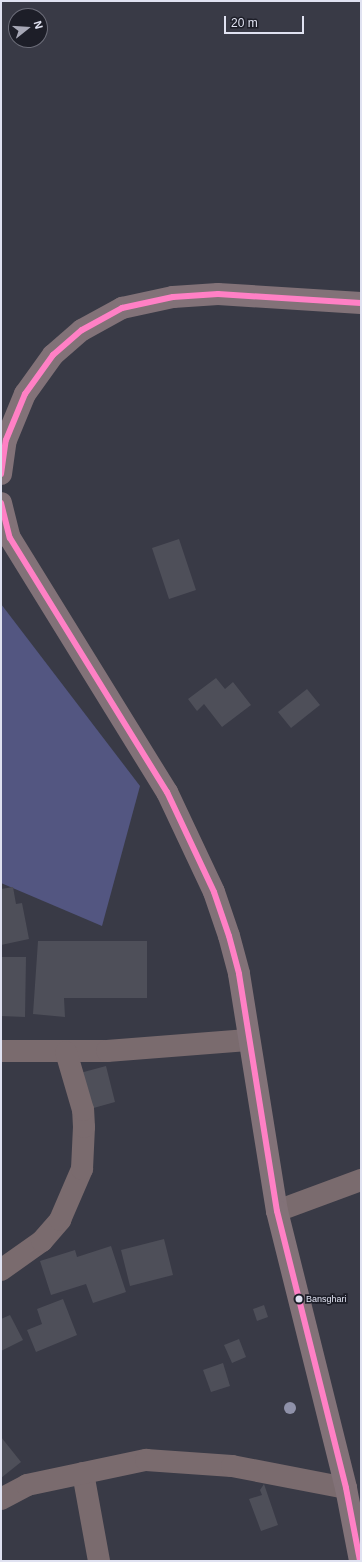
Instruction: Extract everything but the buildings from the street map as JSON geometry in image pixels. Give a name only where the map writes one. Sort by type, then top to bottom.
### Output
[{"type":"highway","points":[[1,474],[6,440],[25,394],[54,355],[82,330],[122,308],[173,297],[218,294],[361,303]]},
{"type":"highway","points":[[1,503],[10,538],[167,792],[211,885],[239,974],[248,1040],[277,1211],[346,1488],[360,1561]]},
{"type":"street","points":[[1,1051],[106,1051],[248,1040]]},
{"type":"street","points":[[1,1270],[42,1241],[60,1220],[82,1169],[84,1127],[83,1110],[66,1052]]},
{"type":"street","points":[[277,1211],[361,1180]]},
{"type":"street","points":[[1,1499],[27,1485],[146,1460],[232,1466],[346,1488]]},
{"type":"street","points":[[83,1473],[99,1561]]},
{"type":"shaded area","points":[[1,604],[140,786],[102,926],[1,883]]},
{"type":"transit line","points":[[1,474],[6,440],[25,394],[53,355],[82,330],[122,308],[173,297],[218,294],[361,303]]},
{"type":"transit line","points":[[1,503],[10,538],[167,792],[214,892],[229,936],[239,974],[277,1211],[346,1488],[360,1561]]},
{"type":"place","name":"Bansghari","points":[[299,1299]]}]
